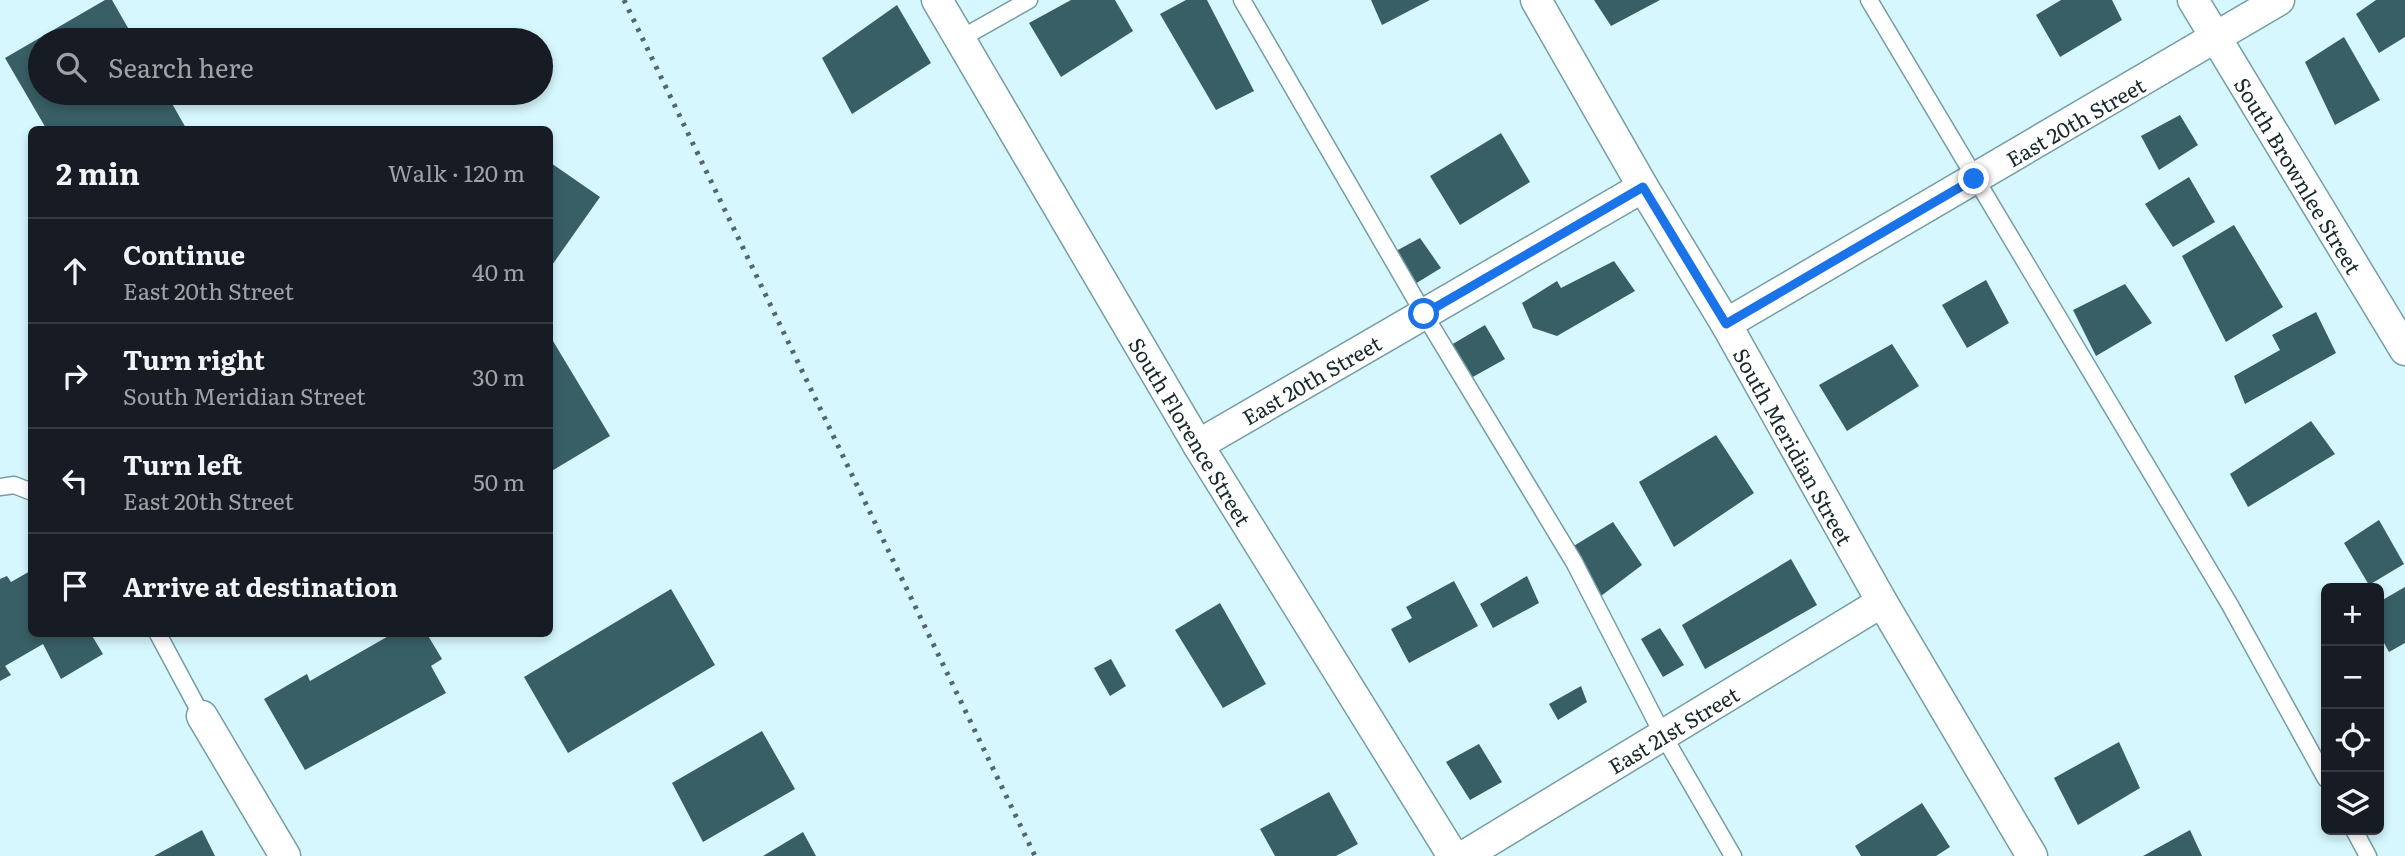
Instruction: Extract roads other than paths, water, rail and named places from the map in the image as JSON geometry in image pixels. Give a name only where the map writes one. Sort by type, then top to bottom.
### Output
[{"type":"street","name":"South Florence Street","points":[[937,0],[1198,445],[1453,856]]},
{"type":"street","name":"South Meridian Street","points":[[1536,0],[1643,187],[1726,324],[1882,602],[2032,856]]},
{"type":"street","name":"South Brownlee Street","points":[[2193,0],[2405,350]]},
{"type":"street","name":"East 20th Street","points":[[1726,324],[2279,0]]},
{"type":"street","name":"East 20th Street","points":[[1198,445],[1643,187]]},
{"type":"street","name":"East 21st Street","points":[[1464,856],[1882,602]]},
{"type":"street","points":[[202,716],[285,856]]},
{"type":"lane","points":[[960,39],[1029,0]]},
{"type":"lane","points":[[1242,0],[1424,314],[1574,562],[1664,735],[1732,856]]},
{"type":"lane","points":[[1868,0],[2230,605],[2322,772]]},
{"type":"lane","points":[[0,487],[14,485],[28,490]]},
{"type":"lane","points":[[161,637],[202,716]]},
{"type":"lane","points":[[2357,835],[2368,856]]},
{"type":"railway","points":[[624,0],[1035,856]]}]
